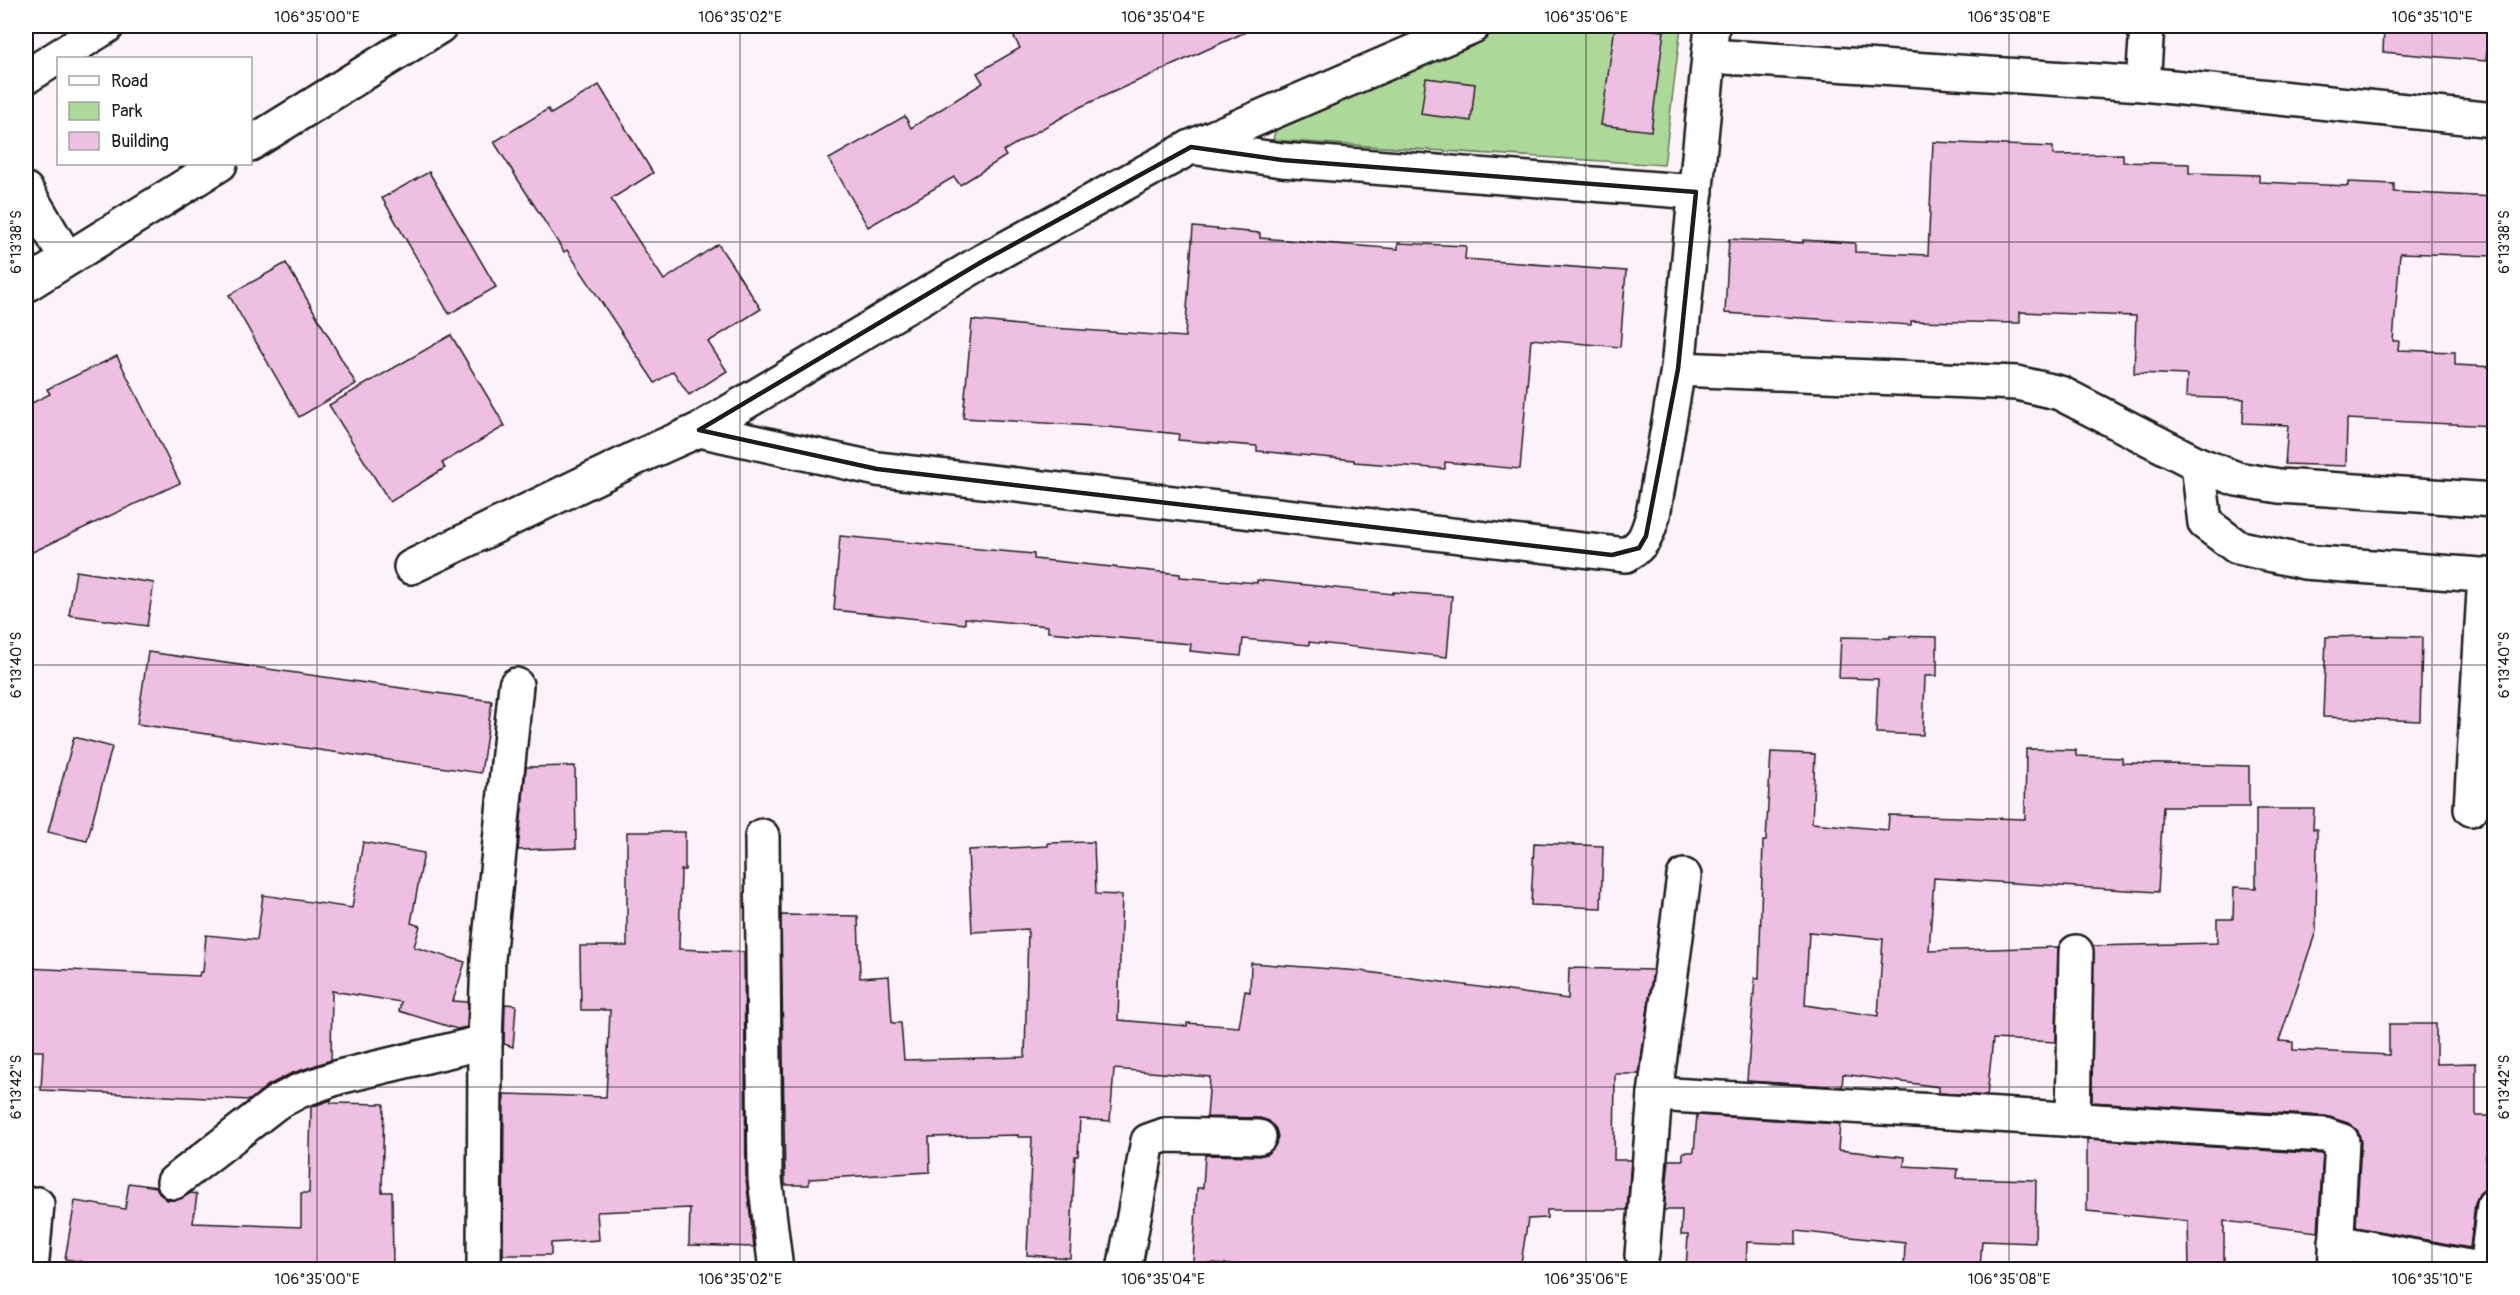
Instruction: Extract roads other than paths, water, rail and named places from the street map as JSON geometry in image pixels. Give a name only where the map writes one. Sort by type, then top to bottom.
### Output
[{"type":"street","points":[[58,57],[107,26]]},
{"type":"street","points":[[252,143],[440,26]]},
{"type":"street","points":[[411,567],[699,430],[983,261],[1191,147],[1473,26]]},
{"type":"street","points":[[2143,84],[2147,26]]},
{"type":"street","points":[[699,430],[877,469],[1626,555],[1639,548],[1653,515],[1678,369],[1711,41],[2494,120]]},
{"type":"street","points":[[26,77],[57,57]]},
{"type":"street","points":[[1191,147],[1282,160],[1696,192]]},
{"type":"street","points":[[26,285],[218,165]]},
{"type":"street","points":[[26,190],[67,259]]},
{"type":"street","points":[[1678,369],[2017,382],[2060,393],[2198,464],[2237,479],[2279,486],[2494,500]]},
{"type":"street","points":[[2198,464],[2205,523],[2237,547],[2304,562],[2490,575],[2471,809]]},
{"type":"street","points":[[484,1269],[485,1042],[488,959],[516,686]]},
{"type":"street","points":[[762,836],[765,1179],[776,1269]]},
{"type":"street","points":[[1642,1255],[1655,1094],[1684,876]]},
{"type":"street","points":[[2073,1120],[2076,952]]},
{"type":"street","points":[[174,1182],[276,1103],[299,1091],[339,1077],[485,1042]]},
{"type":"street","points":[[1655,1094],[2325,1135],[2342,1140],[2336,1256],[2485,1269],[2494,1205]]},
{"type":"street","points":[[1124,1269],[1148,1141],[1165,1135],[1259,1137]]},
{"type":"street","points":[[31,1269],[37,1204]]}]
